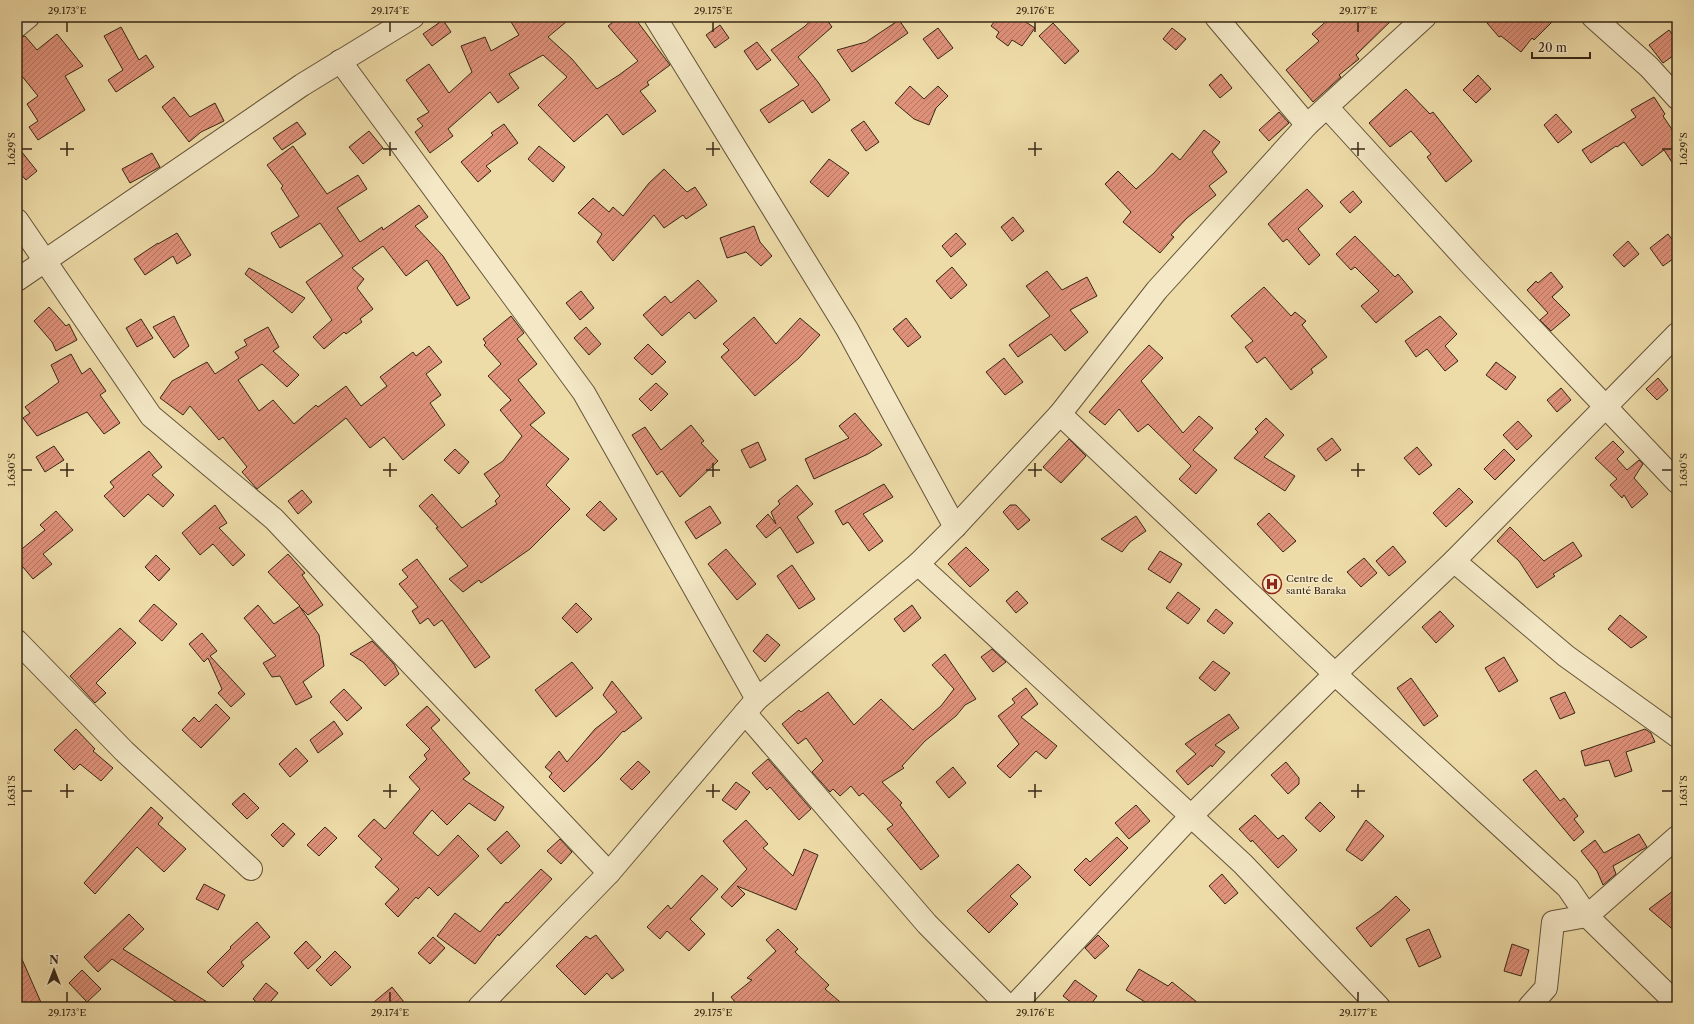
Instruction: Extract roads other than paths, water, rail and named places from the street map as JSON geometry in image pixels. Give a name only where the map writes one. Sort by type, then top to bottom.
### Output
[{"type":"street","points":[[17,26],[28,17]]},
{"type":"street","points":[[17,280],[302,85],[413,17]]},
{"type":"street","points":[[655,17],[847,329],[955,527]]},
{"type":"street","points":[[1216,17],[1307,125]]},
{"type":"street","points":[[479,1007],[609,873],[751,706],[918,564],[955,527],[1060,414],[1157,290],[1307,125],[1425,17]]},
{"type":"street","points":[[1593,17],[1649,67],[1677,98]]},
{"type":"street","points":[[340,61],[584,393],[751,706],[927,924],[1009,1007]]},
{"type":"street","points":[[1327,107],[1477,272],[1677,482]]},
{"type":"street","points":[[17,220],[151,416],[274,519],[609,873]]},
{"type":"street","points":[[1013,1007],[1191,816],[1335,674],[1454,561],[1677,334]]},
{"type":"street","points":[[1060,414],[1335,674],[1568,888],[1588,916],[1677,1004]]},
{"type":"street","points":[[1454,561],[1566,656],[1677,736]]},
{"type":"street","points":[[918,564],[1243,864],[1379,1007]]},
{"type":"street","points":[[17,641],[124,751],[251,870]]},
{"type":"street","points":[[1529,1007],[1546,988],[1553,922],[1588,916],[1677,837]]},
{"type":"place","name":"Centre de santé Baraka","points":[[1272,584]]}]
